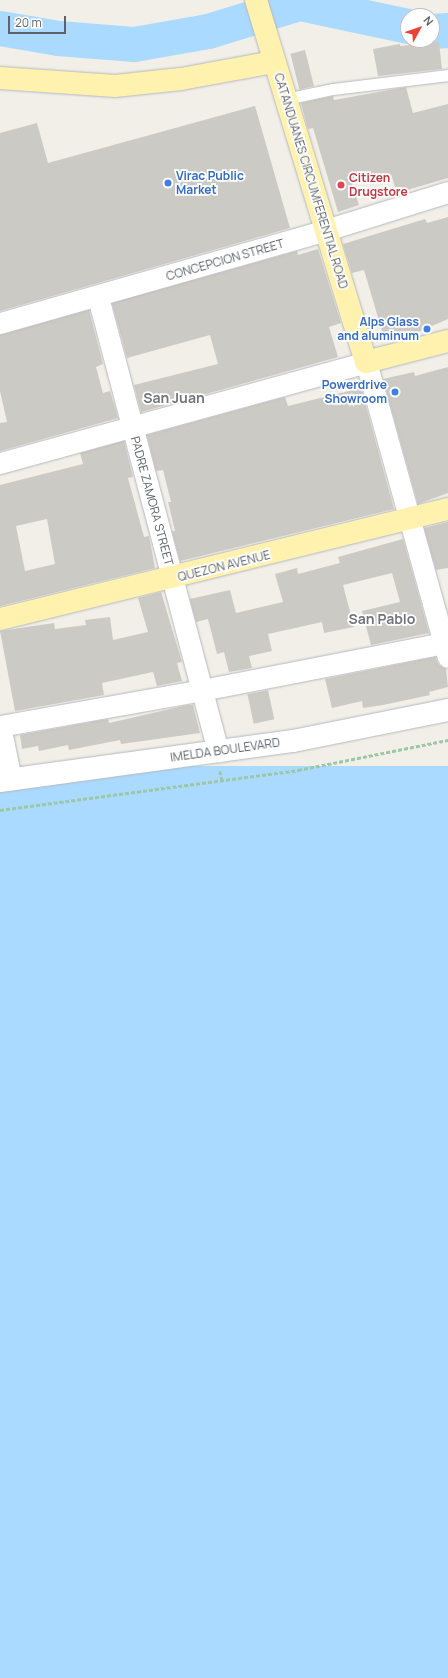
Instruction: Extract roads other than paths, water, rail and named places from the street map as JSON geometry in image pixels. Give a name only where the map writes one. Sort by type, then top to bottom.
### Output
[{"type":"main road","name":"CATANDUANES CIRCUMFERENTIAL ROAD","points":[[256,0],[366,362]]},
{"type":"main road","points":[[0,78],[115,86],[181,79],[274,62]]},
{"type":"main road","points":[[366,362],[448,341]]},
{"type":"main road","name":"QUEZON AVENUE","points":[[0,619],[173,579],[410,520],[448,509]]},
{"type":"main road","name":"IMELDA BOULEVARD","points":[[5,780],[292,742],[448,710]]},
{"type":"street","name":"CONCEPCION STREET","points":[[0,323],[98,297],[326,230],[448,192]]},
{"type":"street","name":"PADRE ZAMORA STREET","points":[[98,297],[218,751]]},
{"type":"street","points":[[0,463],[132,428],[366,362],[447,647],[0,726],[5,780]]},
{"type":"lane","points":[[285,99],[333,89],[448,75]]},
{"type":"water","points":[[0,766],[448,766],[448,1678],[0,1678]]},
{"type":"waterway","points":[[0,28],[58,38],[134,44],[208,31],[299,3],[301,0]]},
{"type":"waterway","points":[[299,3],[400,24]]},
{"type":"waterway","points":[[440,30],[448,30]]},
{"type":"place","name":"Virac Public Market","points":[[168,183]]},
{"type":"place","name":"Citizen Drugstore","points":[[341,185]]},
{"type":"place","name":"Alps Glass and aluminum","points":[[427,329]]},
{"type":"place","name":"Powerdrive Showroom","points":[[395,392]]},
{"type":"district","name":"San Juan","points":[[174,398]]},
{"type":"district","name":"San Pablo","points":[[382,619]]}]
